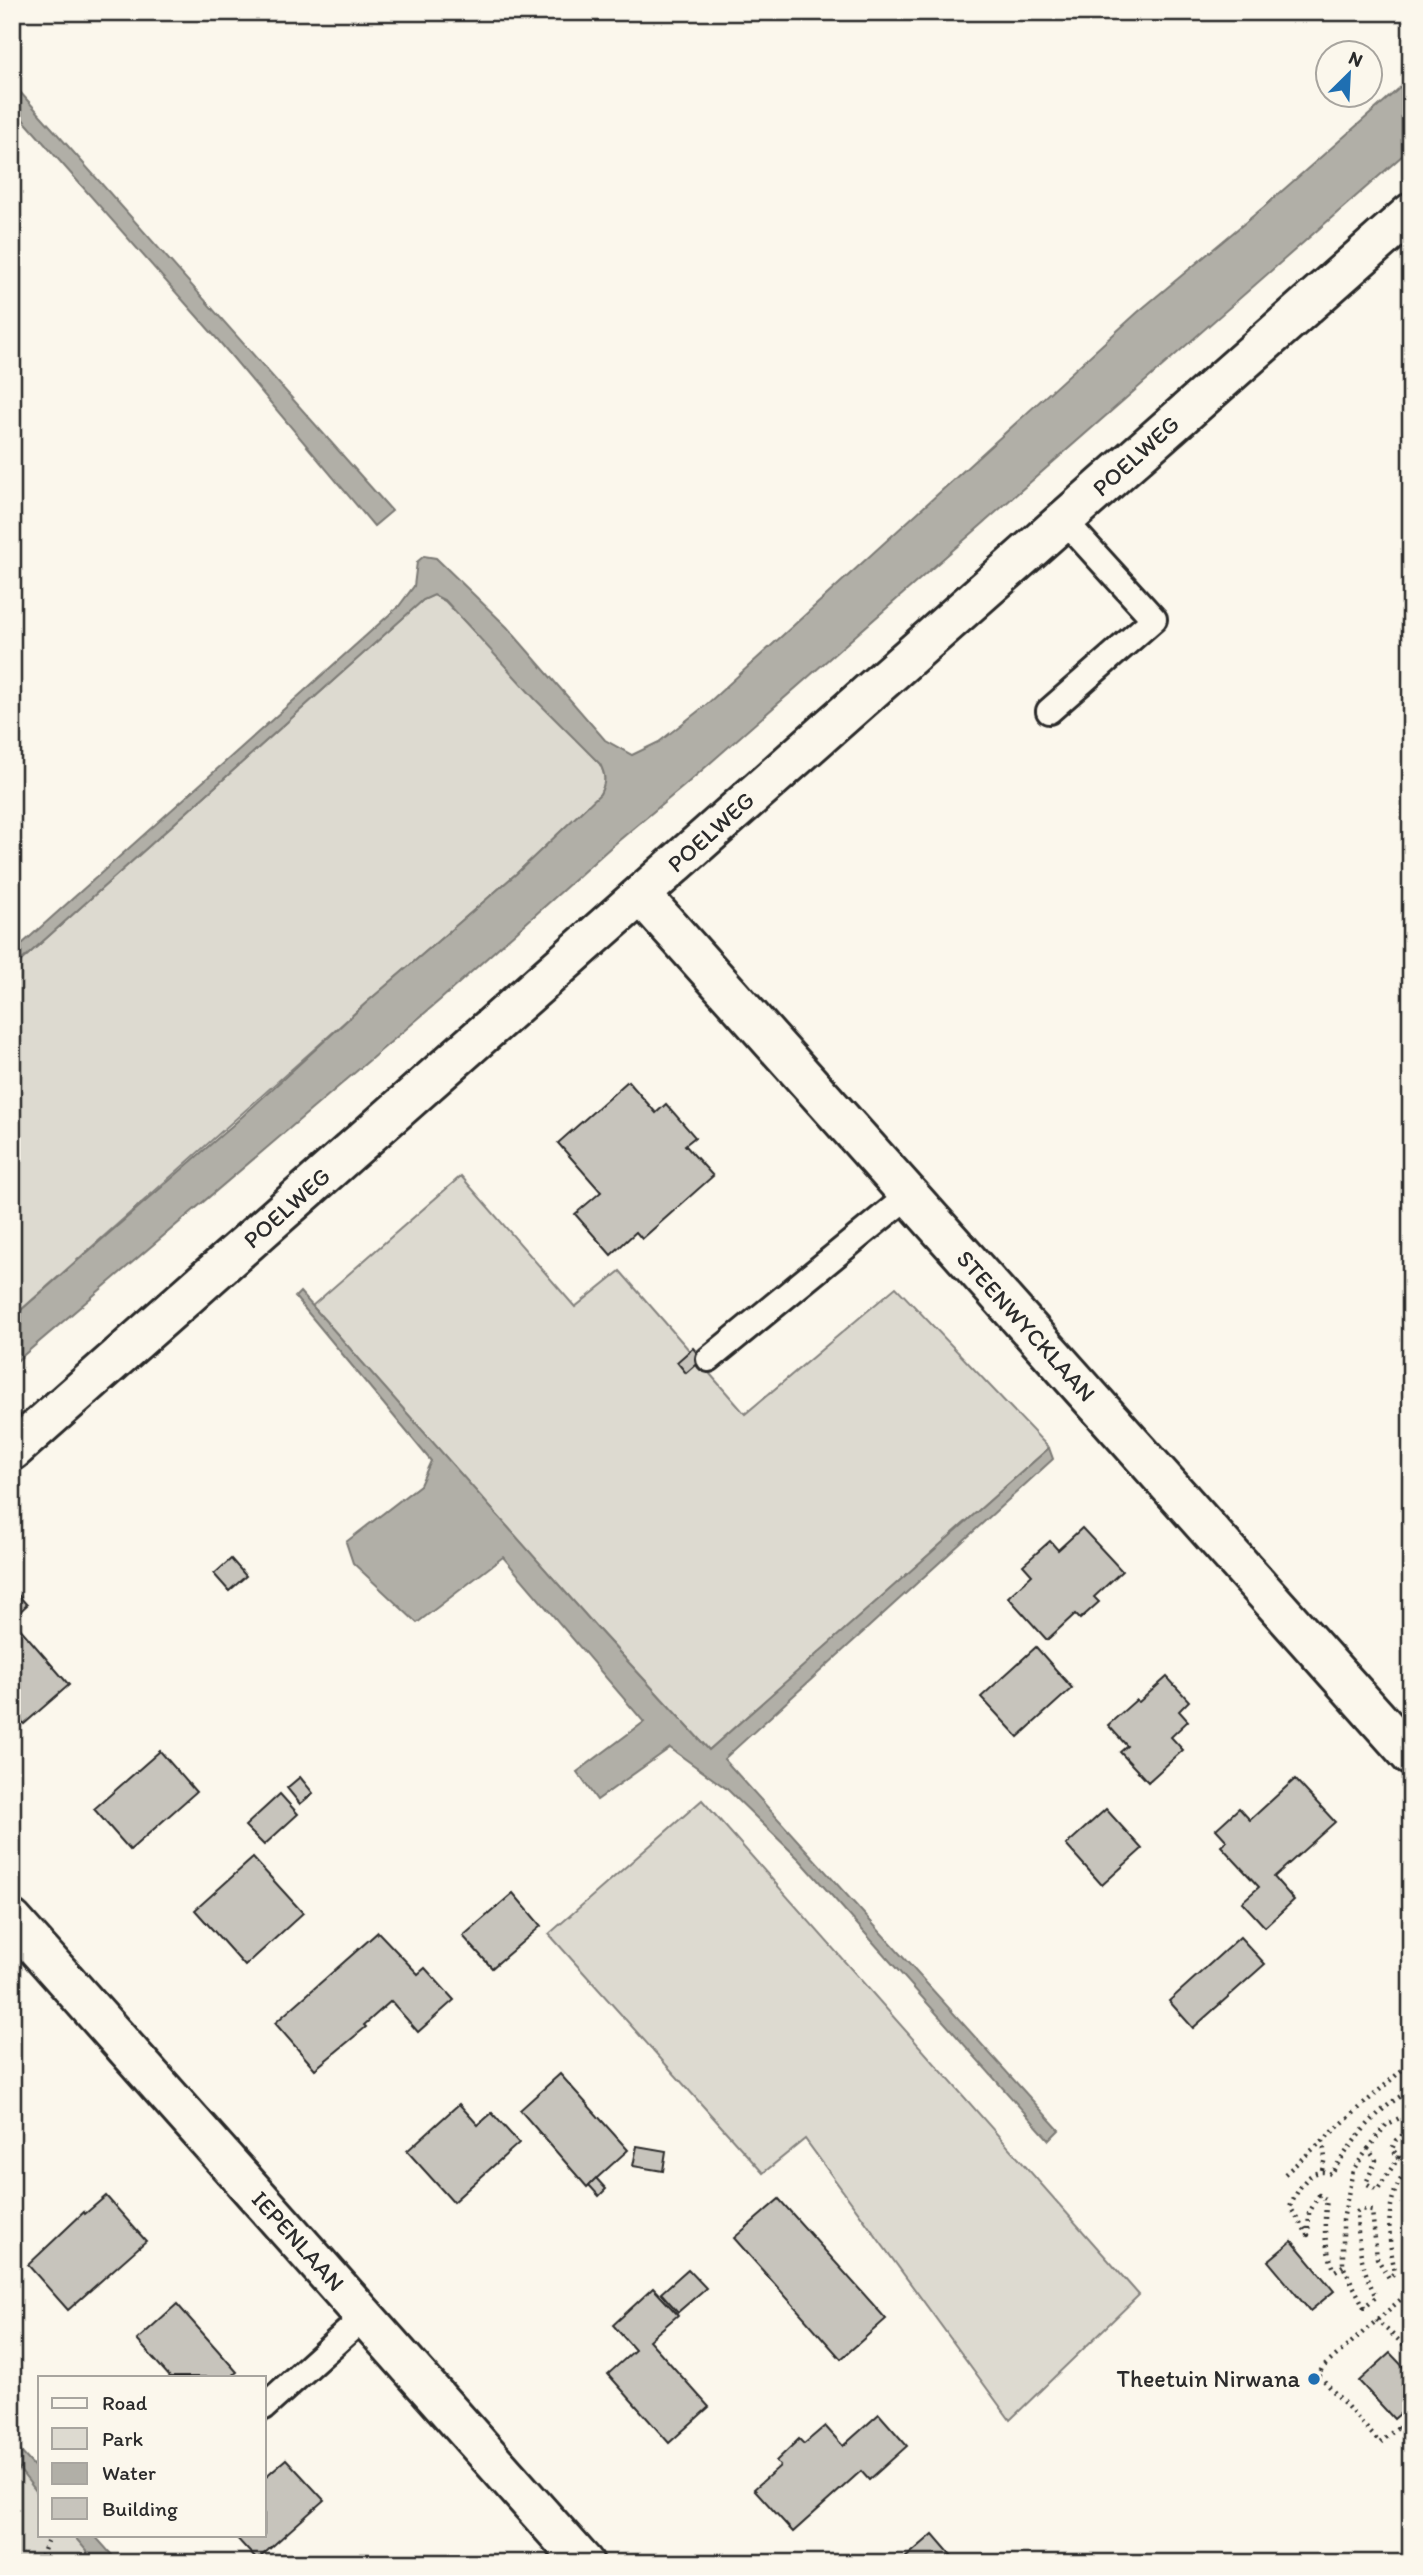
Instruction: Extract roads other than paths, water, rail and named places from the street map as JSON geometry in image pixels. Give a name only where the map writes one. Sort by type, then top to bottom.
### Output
[{"type":"street","name":"POELWEG","points":[[12,1451],[1411,213]]},
{"type":"street","name":"STEENWYCKLAAN","points":[[641,895],[1411,1756]]},
{"type":"street","name":"IEPENLAAN","points":[[12,1920],[584,2563]]},
{"type":"lane","points":[[1049,711],[1154,620],[1064,520]]},
{"type":"lane","points":[[709,1359],[909,1195]]},
{"type":"lane","points":[[266,2405],[365,2316]]},
{"type":"water","points":[[1411,78],[1411,148],[611,847],[440,1000],[12,1365],[12,1318],[234,1124],[366,1003],[517,873],[600,794],[604,779],[600,764],[535,699],[446,601],[434,595],[423,600],[12,969],[12,953],[399,606],[414,586],[417,562],[424,556],[436,558],[507,627],[605,740],[632,755],[659,742],[706,705],[1138,312],[1377,108],[1384,108],[1384,102]]},
{"type":"water","points":[[12,83],[392,511],[374,526],[218,340],[12,107]]},
{"type":"water","points":[[300,1292],[597,1628],[709,1750],[1049,1448],[1053,1459],[724,1759],[1059,2130],[1049,2140],[800,1860],[727,1789],[670,1748],[597,1800],[577,1772],[644,1722],[503,1557],[417,1623],[353,1563],[346,1542],[420,1485],[431,1461],[295,1297]]},
{"type":"water","points":[[12,2442],[38,2471],[38,2493],[12,2460]]},
{"type":"water","points":[[74,2536],[95,2536],[119,2563],[97,2563]]},
{"type":"place","name":"Theetuin Nirwana","points":[[1314,2379]]}]
